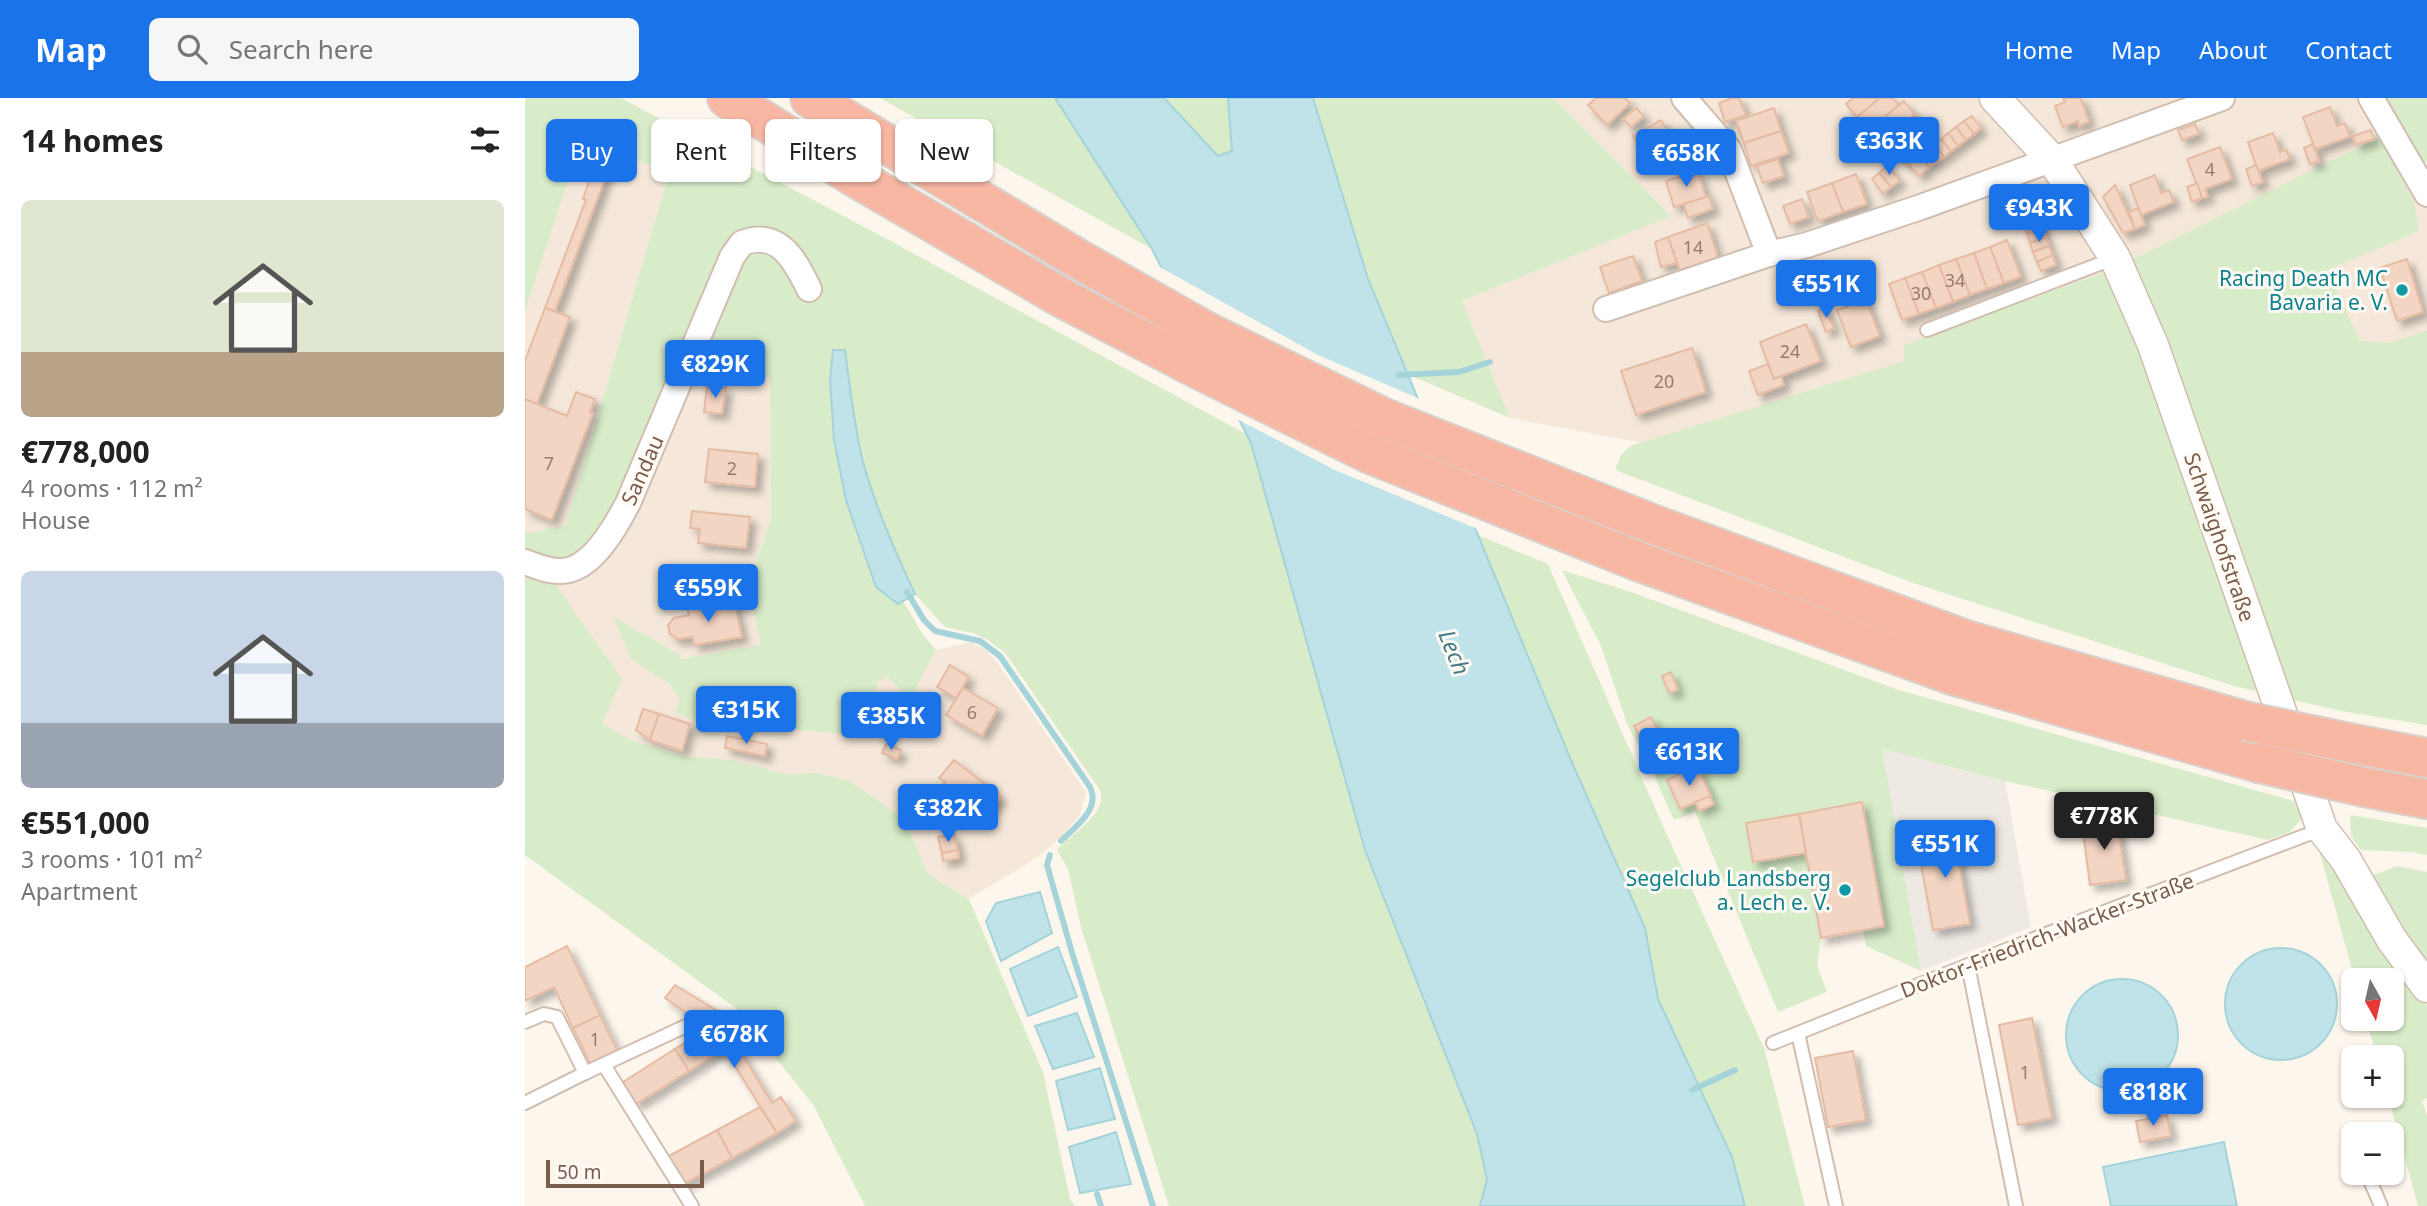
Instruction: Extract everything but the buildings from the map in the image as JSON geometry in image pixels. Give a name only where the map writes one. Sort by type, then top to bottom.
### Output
[{"type":"highway","points":[[727,98],[853,176],[1064,299],[1356,447],[1640,562],[1952,675],[2259,763],[2427,799]]},
{"type":"highway","points":[[810,98],[1080,260],[1209,333],[1384,418],[1655,525],[1966,640],[2245,721],[2427,758]]},
{"type":"street","points":[[1684,98],[1729,150],[1769,254]]},
{"type":"street","name":"Schwaighofstraße","points":[[1995,98],[2053,161],[2115,258],[2153,345],[2322,829],[2346,860],[2392,940],[2427,987]]},
{"type":"street","points":[[1606,309],[1769,254],[1807,245],[2053,161],[2222,98]]},
{"type":"street","points":[[2371,98],[2427,194]]},
{"type":"street","name":"Sandau","points":[[525,562],[553,570],[573,569],[613,533],[732,257],[742,243],[760,239],[785,250],[799,268],[809,289]]},
{"type":"lane","points":[[1927,330],[2115,258]]},
{"type":"lane","name":"Doktor-Friedrich-Wacker-Straße","points":[[1773,1043],[2322,829]]},
{"type":"lane","points":[[1968,965],[2016,1206]]},
{"type":"lane","points":[[525,1022],[544,1014],[557,1017],[585,1073]]},
{"type":"lane","points":[[525,1104],[686,1026]]},
{"type":"lane","points":[[1798,1033],[1836,1206]]},
{"type":"lane","points":[[604,1065],[692,1206]]},
{"type":"lane","points":[[2372,1185],[2381,1206]]},
{"type":"shaded area","points":[[1553,98],[2371,98],[2427,194],[2427,330],[2365,352],[2335,287],[2325,284],[2320,273],[2111,270],[1905,345],[1905,361],[1643,443],[1510,418],[1462,301],[1670,216]]},
{"type":"shaded area","points":[[637,160],[651,166],[651,182],[666,182],[566,525],[525,534],[525,311],[567,182],[637,182]]},
{"type":"shaded area","points":[[698,369],[770,378],[771,519],[748,586],[761,645],[681,659],[680,655],[614,617],[631,659],[669,684],[680,699],[676,713],[692,719],[873,714],[878,681],[886,677],[910,699],[936,650],[970,642],[985,649],[997,662],[1086,792],[1080,815],[1059,839],[1039,856],[969,899],[928,874],[904,818],[818,773],[785,774],[732,760],[681,756],[631,740],[601,723],[553,581],[569,583],[597,559]]},
{"type":"shaded area","points":[[1881,749],[2005,781],[2031,927],[1921,971]]},
{"type":"green space","points":[[525,98],[621,98],[661,119],[651,119],[651,166],[637,160],[637,119],[546,119],[546,182],[568,182],[525,311]]},
{"type":"green space","points":[[880,98],[1055,98],[1152,249],[993,161],[993,119],[917,119]]},
{"type":"green space","points":[[1164,98],[1228,98],[1233,151],[1218,156]]},
{"type":"green space","points":[[1313,98],[1553,98],[1671,216],[1462,301],[1510,418],[1407,374],[1368,279]]},
{"type":"green space","points":[[2381,98],[2427,98],[2427,162],[2420,164]]},
{"type":"green space","points":[[2379,137],[2414,201],[2419,231],[2320,273],[2325,284],[2335,287],[2360,341],[2390,343],[2427,330],[2427,725],[2341,711],[2234,686],[1913,583],[1615,470],[1621,455],[1630,446],[1904,361],[1904,345],[2111,270]]},
{"type":"green space","points":[[751,167],[765,174],[765,182],[779,182],[1246,434],[1251,443],[1365,850],[1477,1134],[1487,1179],[1480,1206],[1169,1206],[1081,927],[1068,869],[1057,850],[1094,815],[1101,799],[1100,790],[1006,654],[988,640],[973,633],[945,627],[915,594],[884,526],[863,462],[852,410],[830,380],[834,440],[846,500],[876,587],[897,604],[903,601],[924,636],[936,650],[910,699],[887,677],[878,681],[873,714],[861,736],[692,719],[675,713],[680,699],[669,684],[631,659],[613,616],[680,655],[681,659],[761,645],[748,586],[771,519],[770,378],[680,366],[632,472],[589,549],[554,565],[525,549],[525,534],[566,525],[666,182],[751,182]]},
{"type":"green space","points":[[1478,535],[1548,564],[1764,1048],[1805,1206],[1745,1206],[1732,1157],[1658,999],[1645,928],[1570,758]]},
{"type":"green space","points":[[1562,570],[1628,591],[1899,690],[2297,802],[2302,818],[2290,832],[2268,840],[2005,781],[1882,749],[1921,971],[1866,946],[1863,930],[1884,926],[1862,803],[1747,823],[1753,862],[1806,853],[1821,938],[1817,965],[1827,992],[1778,1012],[1695,812],[1674,820],[1627,724],[1601,646]]},
{"type":"green space","points":[[525,575],[553,581],[622,679],[602,723],[631,740],[681,756],[732,760],[785,774],[818,773],[849,781],[904,818],[928,874],[969,899],[1043,1072],[1070,1199],[1075,1206],[865,1206],[814,1106],[737,1009],[525,855]]},
{"type":"green space","points":[[2350,815],[2427,828],[2427,855],[2361,850],[2351,836]]},
{"type":"green space","points":[[2319,850],[2401,968],[2352,968]]},
{"type":"green space","points":[[2397,866],[2427,872],[2427,968],[2401,933],[2371,876]]},
{"type":"green space","points":[[2405,974],[2427,1006],[2427,1098],[2422,1101],[2427,1116],[2427,1206],[2418,1206],[2404,1155],[2404,1122],[2395,1122],[2391,1108],[2404,1108],[2404,1045],[2374,1045],[2369,1031],[2405,1031]]},
{"type":"water","name":"Lech","points":[[1055,98],[1164,98],[1218,156],[1232,151],[1228,98],[1313,98],[1368,279],[1570,758],[1645,928],[1658,999],[1732,1157],[1745,1206],[1480,1206],[1487,1179],[1477,1134],[1365,850],[1251,443],[1152,249]]},
{"type":"water","points":[[833,350],[845,350],[863,462],[886,529],[915,594],[898,604],[876,587],[846,500],[834,440],[830,380]]},
{"type":"water","points":[[1040,892],[1052,933],[1001,961],[986,921],[996,903]]},
{"type":"water","points":[[1058,947],[1077,997],[1028,1016],[1010,969]]},
{"type":"water","points":[[2281,948],[2302,953],[2320,965],[2332,983],[2337,1004],[2332,1025],[2320,1043],[2302,1055],[2281,1060],[2260,1055],[2242,1043],[2230,1025],[2225,1004],[2230,983],[2242,965],[2260,953]]},
{"type":"water","points":[[2122,979],[2143,984],[2161,996],[2173,1014],[2178,1035],[2173,1056],[2161,1074],[2143,1086],[2122,1091],[2101,1086],[2083,1074],[2071,1056],[2066,1035],[2071,1014],[2083,996],[2101,984]]},
{"type":"water","points":[[1077,1013],[1094,1057],[1053,1069],[1035,1026]]},
{"type":"water","points":[[1100,1068],[1115,1119],[1068,1130],[1056,1081]]},
{"type":"water","points":[[1116,1132],[1131,1184],[1080,1193],[1069,1147]]},
{"type":"water","points":[[2224,1142],[2237,1206],[2111,1206],[2103,1167]]},
{"type":"pier","points":[[1156,265],[1318,355],[1422,400],[1480,530],[1335,470],[1233,417]]},
{"type":"waterway","points":[[1399,375],[1459,372],[1490,362]]},
{"type":"waterway","points":[[907,592],[924,620],[935,631],[980,641],[1000,656],[1090,787],[1092,803],[1089,810],[1061,841]]},
{"type":"waterway","points":[[1050,855],[1047,865],[1073,956],[1153,1206]]},
{"type":"waterway","points":[[1692,1090],[1735,1070]]},
{"type":"waterway","points":[[1097,1194],[1101,1206]]},
{"type":"place","name":"Racing Death MC Bavaria e. V.","points":[[2402,290]]},
{"type":"place","name":"Segelclub Landsberg a. Lech e. V.","points":[[1845,890]]}]
